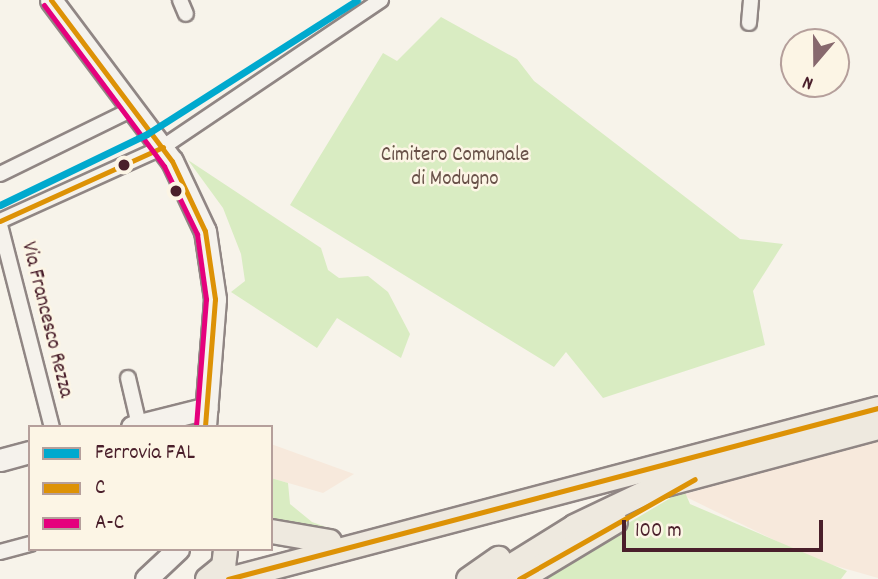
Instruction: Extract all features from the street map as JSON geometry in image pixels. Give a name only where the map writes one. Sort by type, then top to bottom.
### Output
[{"type":"main road","points":[[468,579],[564,518],[707,464],[878,408]]},
{"type":"main road","points":[[273,531],[323,541],[439,521],[878,427]]},
{"type":"main road","points":[[489,579],[631,497],[707,464]]},
{"type":"main road","points":[[519,579],[707,464]]},
{"type":"main road","points":[[228,579],[439,521]]},
{"type":"main road","points":[[207,579],[223,566],[225,551]]},
{"type":"street","points":[[51,0],[163,147],[196,210],[213,261],[208,421],[150,425]]},
{"type":"street","points":[[180,0],[186,14]]},
{"type":"street","points":[[0,223],[163,147],[380,0]]},
{"type":"street","points":[[749,23],[751,0]]},
{"type":"street","points":[[0,174],[135,108]]},
{"type":"street","name":"Via Francesco Rezza","points":[[0,223],[51,425]]},
{"type":"street","points":[[128,378],[136,425]]},
{"type":"street","points":[[0,460],[28,453]]},
{"type":"street","points":[[0,552],[28,545]]},
{"type":"street","points":[[151,575],[164,551]]},
{"type":"street","points":[[151,575],[176,551]]},
{"type":"shaded area","points":[[878,439],[878,578],[815,560],[682,495]]},
{"type":"shaded area","points":[[273,445],[354,474],[323,493],[273,479]]},
{"type":"green space","name":"Cimitero Comunale di Modugno","points":[[441,17],[517,59],[534,81],[740,239],[783,244],[753,291],[765,345],[603,398],[566,352],[554,367],[290,205],[383,53],[397,61]]},
{"type":"green space","points":[[188,160],[321,248],[328,270],[339,278],[368,276],[388,292],[410,334],[401,358],[337,318],[317,348],[231,292],[245,281],[241,254],[223,208]]},
{"type":"green space","points":[[273,479],[288,483],[290,504],[312,522],[337,531],[273,520]]},
{"type":"green space","points":[[684,490],[690,504],[847,571],[841,579],[534,579]]},
{"type":"rail line","name":"FAL","points":[[0,205],[147,134],[357,0]]},
{"type":"transit line","name":"C","points":[[51,0],[172,161],[205,231],[215,299],[205,425]]},
{"type":"transit line","name":"A-C","points":[[44,5],[164,166],[197,234],[206,299],[196,425]]},
{"type":"transit line","name":"C","points":[[0,221],[163,147]]},
{"type":"transit line","name":"C","points":[[228,579],[878,408]]},
{"type":"transit line","name":"C","points":[[519,579],[695,479]]}]
